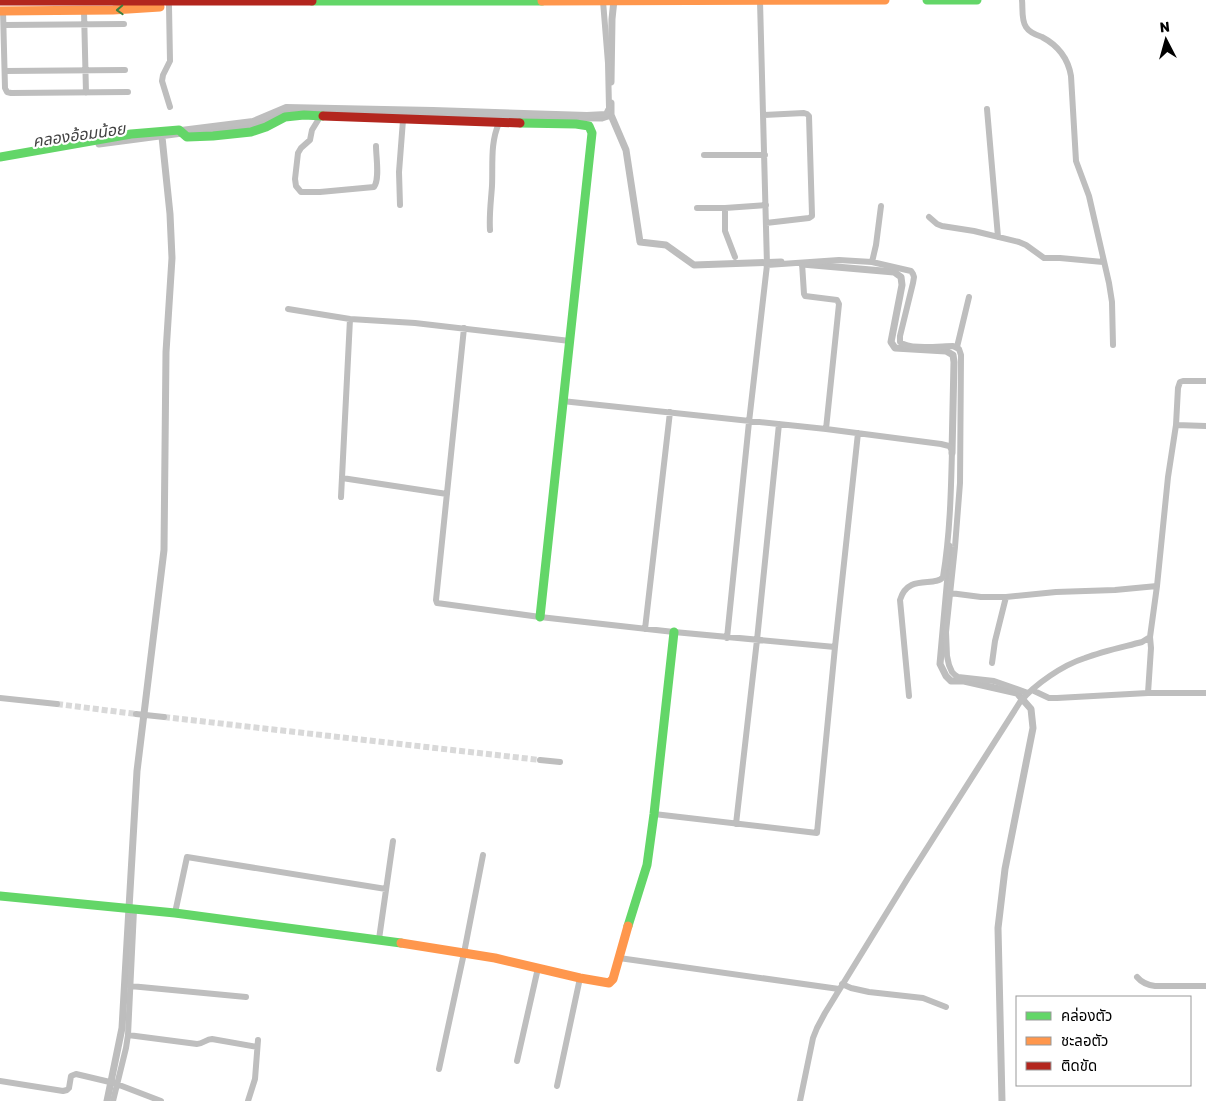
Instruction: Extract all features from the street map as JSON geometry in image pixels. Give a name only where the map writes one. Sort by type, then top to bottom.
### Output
[{"type":"street","points":[[0,1],[885,0]]},
{"type":"street","points":[[927,0],[977,0]]},
{"type":"street","points":[[1022,0],[1025,26],[1030,31],[1048,40],[1060,51],[1069,66],[1076,161],[1089,196],[1112,302],[1113,345]]},
{"type":"street","points":[[128,92],[7,92],[2,11],[134,9],[203,1]]},
{"type":"street","points":[[182,133],[253,121],[286,107],[586,116],[606,114],[609,108],[610,1]]},
{"type":"street","points":[[727,638],[767,262],[760,1]]},
{"type":"street","points":[[169,6],[170,61],[162,75],[162,81],[170,107]]},
{"type":"street","points":[[84,11],[86,93]]},
{"type":"street","points":[[4,26],[124,24]]},
{"type":"street","points":[[5,71],[125,70]]},
{"type":"street","points":[[987,109],[998,237]]},
{"type":"street","points":[[764,115],[804,113],[809,116],[812,215],[809,218],[766,223]]},
{"type":"street","points":[[0,157],[131,134],[179,130],[182,133],[213,136],[251,132],[285,117],[304,115],[500,123],[577,123],[589,126],[592,133],[540,617]]},
{"type":"street","points":[[577,123],[586,116]]},
{"type":"street","points":[[320,117],[312,130],[310,140],[298,153],[295,179],[301,192],[374,187],[377,175],[376,146]]},
{"type":"street","points":[[400,206],[399,172],[402,120]]},
{"type":"street","points":[[490,230],[492,157],[494,136],[500,123]]},
{"type":"street","points":[[704,155],[765,155]]},
{"type":"street","points":[[697,208],[766,205]]},
{"type":"street","points":[[872,262],[881,206]]},
{"type":"street","points":[[725,208],[725,231],[735,257]]},
{"type":"street","points":[[929,218],[942,226],[1020,242],[1044,258],[1103,262]]},
{"type":"street","points":[[767,262],[802,263],[848,260],[872,262],[910,271],[913,274],[913,283],[900,342],[904,345],[913,346],[956,347]]},
{"type":"street","points":[[802,263],[805,296],[837,300],[839,302],[826,429]]},
{"type":"street","points":[[956,347],[969,297]]},
{"type":"street","points":[[288,309],[350,319],[415,322],[570,341]]},
{"type":"street","points":[[341,497],[350,319]]},
{"type":"street","points":[[464,328],[437,603],[540,617],[727,638],[835,647]]},
{"type":"street","points":[[956,347],[959,349],[960,354],[960,483],[956,546],[946,632],[949,665],[955,675],[1001,682],[1028,693],[1048,698],[1148,693],[1206,693]]},
{"type":"street","points":[[1148,693],[1150,637],[1168,476],[1176,425],[1178,388],[1180,382],[1186,380],[1206,381]]},
{"type":"street","points":[[562,401],[826,429],[949,446],[952,450],[950,516],[943,576],[939,581],[914,584],[904,592],[900,600],[909,696]]},
{"type":"street","points":[[646,629],[670,412]]},
{"type":"street","points":[[736,824],[779,424]]},
{"type":"street","points":[[1176,425],[1206,426]]},
{"type":"street","points":[[654,814],[816,832],[858,433]]},
{"type":"street","points":[[342,478],[447,494]]},
{"type":"street","points":[[950,594],[1006,597],[1157,586]]},
{"type":"street","points":[[992,663],[1006,597]]},
{"type":"street","points":[[0,896],[175,913],[379,939],[495,958],[609,983],[613,980],[647,865],[674,632]]},
{"type":"street","points":[[800,1101],[817,1028],[908,878],[1020,702],[1028,693],[1065,667],[1084,658],[1142,642],[1150,637]]},
{"type":"street","points":[[0,698],[57,704]]},
{"type":"street","points":[[139,714],[164,717]]},
{"type":"street","points":[[540,760],[560,762]]},
{"type":"street","points":[[379,939],[393,841]]},
{"type":"street","points":[[439,1069],[483,855]]},
{"type":"street","points":[[175,913],[187,857],[386,889]]},
{"type":"street","points":[[113,1101],[113,1083],[126,1048],[128,1035],[131,910]]},
{"type":"street","points":[[619,958],[841,986],[895,996],[923,998],[946,1007]]},
{"type":"street","points":[[518,1061],[538,968]]},
{"type":"street","points":[[1137,977],[1147,985],[1206,986]]},
{"type":"street","points":[[557,1086],[580,978]]},
{"type":"street","points":[[130,986],[246,997]]},
{"type":"street","points":[[128,1035],[198,1044],[212,1039],[258,1043],[255,1079],[248,1101]]},
{"type":"street","points":[[0,1081],[63,1091],[69,1088],[71,1076],[73,1075],[113,1083],[161,1101]]},
{"type":"waterway","points":[[611,82],[614,0]]},
{"type":"waterway","points":[[611,103],[611,115],[626,150],[640,242],[666,245],[694,265],[781,262]]},
{"type":"waterway","name":"คลองอ้อมน้อย","points":[[99,144],[205,130],[251,127],[284,112],[302,110],[508,117],[602,118],[611,115]]},
{"type":"waterway","points":[[107,1101],[122,1028],[137,771],[164,550],[166,352],[172,258],[170,214],[162,137]]},
{"type":"waterway","points":[[802,264],[894,272],[901,277],[902,285],[891,342],[895,348],[946,351],[953,355],[952,453]]},
{"type":"waterway","points":[[949,546],[940,664],[951,681],[964,681],[1017,693],[1031,709],[1033,728],[1005,869],[998,928],[1002,1101]]},
{"type":"tunnel","points":[[57,704],[136,714]]},
{"type":"tunnel","points":[[164,717],[540,760]]},
{"type":"traffic: fast","points":[[927,0],[977,0]]},
{"type":"traffic: fast","points":[[312,1],[542,1]]},
{"type":"traffic: fast","points":[[0,157],[131,134],[179,130],[187,137],[251,132],[285,117],[323,116]]},
{"type":"traffic: fast","points":[[520,123],[576,124],[589,126],[592,133],[540,617]]},
{"type":"traffic: fast","points":[[628,926],[647,865],[674,632]]},
{"type":"traffic: fast","points":[[0,896],[175,913],[401,943]]},
{"type":"traffic: slow","points":[[542,1],[885,0]]},
{"type":"traffic: slow","points":[[0,11],[113,10],[160,7]]},
{"type":"traffic: slow","points":[[401,943],[495,958],[609,983],[613,979],[628,926]]},
{"type":"traffic: jam","points":[[0,1],[312,1]]},
{"type":"traffic: jam","points":[[323,116],[520,123]]}]
